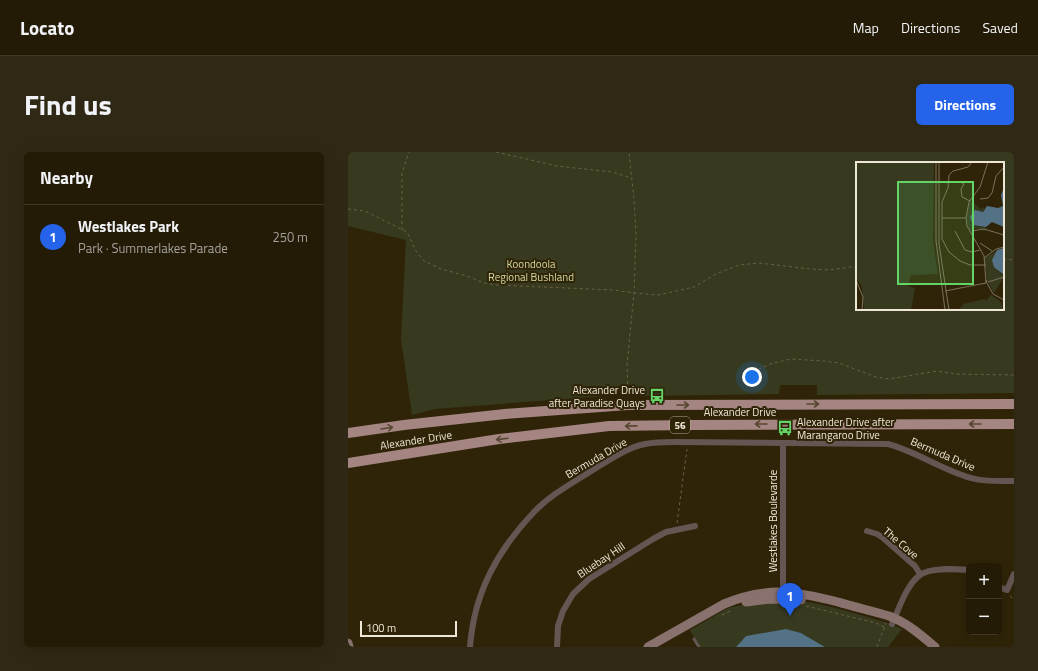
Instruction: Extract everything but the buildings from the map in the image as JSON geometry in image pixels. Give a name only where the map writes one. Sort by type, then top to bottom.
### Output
[{"type":"main road","name":"Alexander Drive","points":[[348,433],[404,425],[505,414],[628,405],[1014,404]]},
{"type":"main road","name":"Alexander Drive","points":[[348,463],[499,439],[609,426],[690,424],[1014,424]]},
{"type":"street","name":"Bermuda Drive","points":[[470,647],[474,614],[486,580],[496,561],[534,512],[558,492],[635,447],[657,443],[688,442],[888,444],[913,452],[963,476],[987,481],[1014,481]]},
{"type":"street","name":"Westlakes Boulevarde","points":[[782,443],[783,595]]},
{"type":"street","name":"Bluebay Hill","points":[[557,647],[558,626],[563,610],[573,594],[588,578],[666,532],[695,526]]},
{"type":"street","name":"The Cove","points":[[866,531],[882,537],[915,566],[920,574]]},
{"type":"street","points":[[890,623],[907,591],[920,574],[934,570],[966,570]]},
{"type":"street","points":[[1002,588],[1006,590],[1014,574]]},
{"type":"street","points":[[648,647],[724,604],[737,599],[763,593],[783,595],[870,616],[922,636],[935,647]]},
{"type":"street","points":[[659,647],[728,608],[756,600],[783,595]]},
{"type":"street","points":[[890,623],[902,629],[926,647]]},
{"type":"street","points":[[348,643],[349,647]]},
{"type":"lane","points":[[694,639],[699,647]]},
{"type":"path","points":[[402,230],[402,173],[409,152]]},
{"type":"path","points":[[496,152],[557,166],[612,172],[632,178]]},
{"type":"path","points":[[628,405],[627,365],[634,293],[636,234],[629,152]]},
{"type":"path","points":[[348,209],[365,211],[407,232],[416,252],[424,261],[441,269],[467,276],[484,283],[496,285],[614,290],[658,295],[694,288],[716,274],[739,265],[759,263],[830,270],[856,266]]},
{"type":"path","points":[[1004,259],[1014,260]]},
{"type":"path","points":[[742,377],[770,364],[791,360],[839,363],[876,377],[889,379],[937,371],[956,374],[1014,375]]},
{"type":"path","points":[[677,529],[688,442]]},
{"type":"path","points":[[801,605],[876,623],[890,623]]},
{"type":"path","points":[[722,615],[734,608]]},
{"type":"green space","name":"Koondoola Regional Bushland","points":[[348,152],[1014,152],[1014,393],[817,395],[817,385],[780,385],[779,394],[641,396],[635,385],[622,385],[616,395],[435,409],[412,415],[401,339],[406,240],[348,226]]},
{"type":"green space","points":[[770,599],[794,600],[829,606],[902,629],[888,647],[825,647],[801,633],[786,629],[746,636],[736,647],[699,647],[690,630],[728,608]]},
{"type":"water","points":[[786,629],[801,633],[825,647],[736,647],[746,636]]},
{"type":"place","name":"Alexander Drive after Paradise Quays","points":[[657,396]]},
{"type":"place","name":"Alexander Drive after Marangaroo Drive","points":[[785,428]]},
{"type":"place","name":"Westlakes Park","points":[[790,616]]}]
